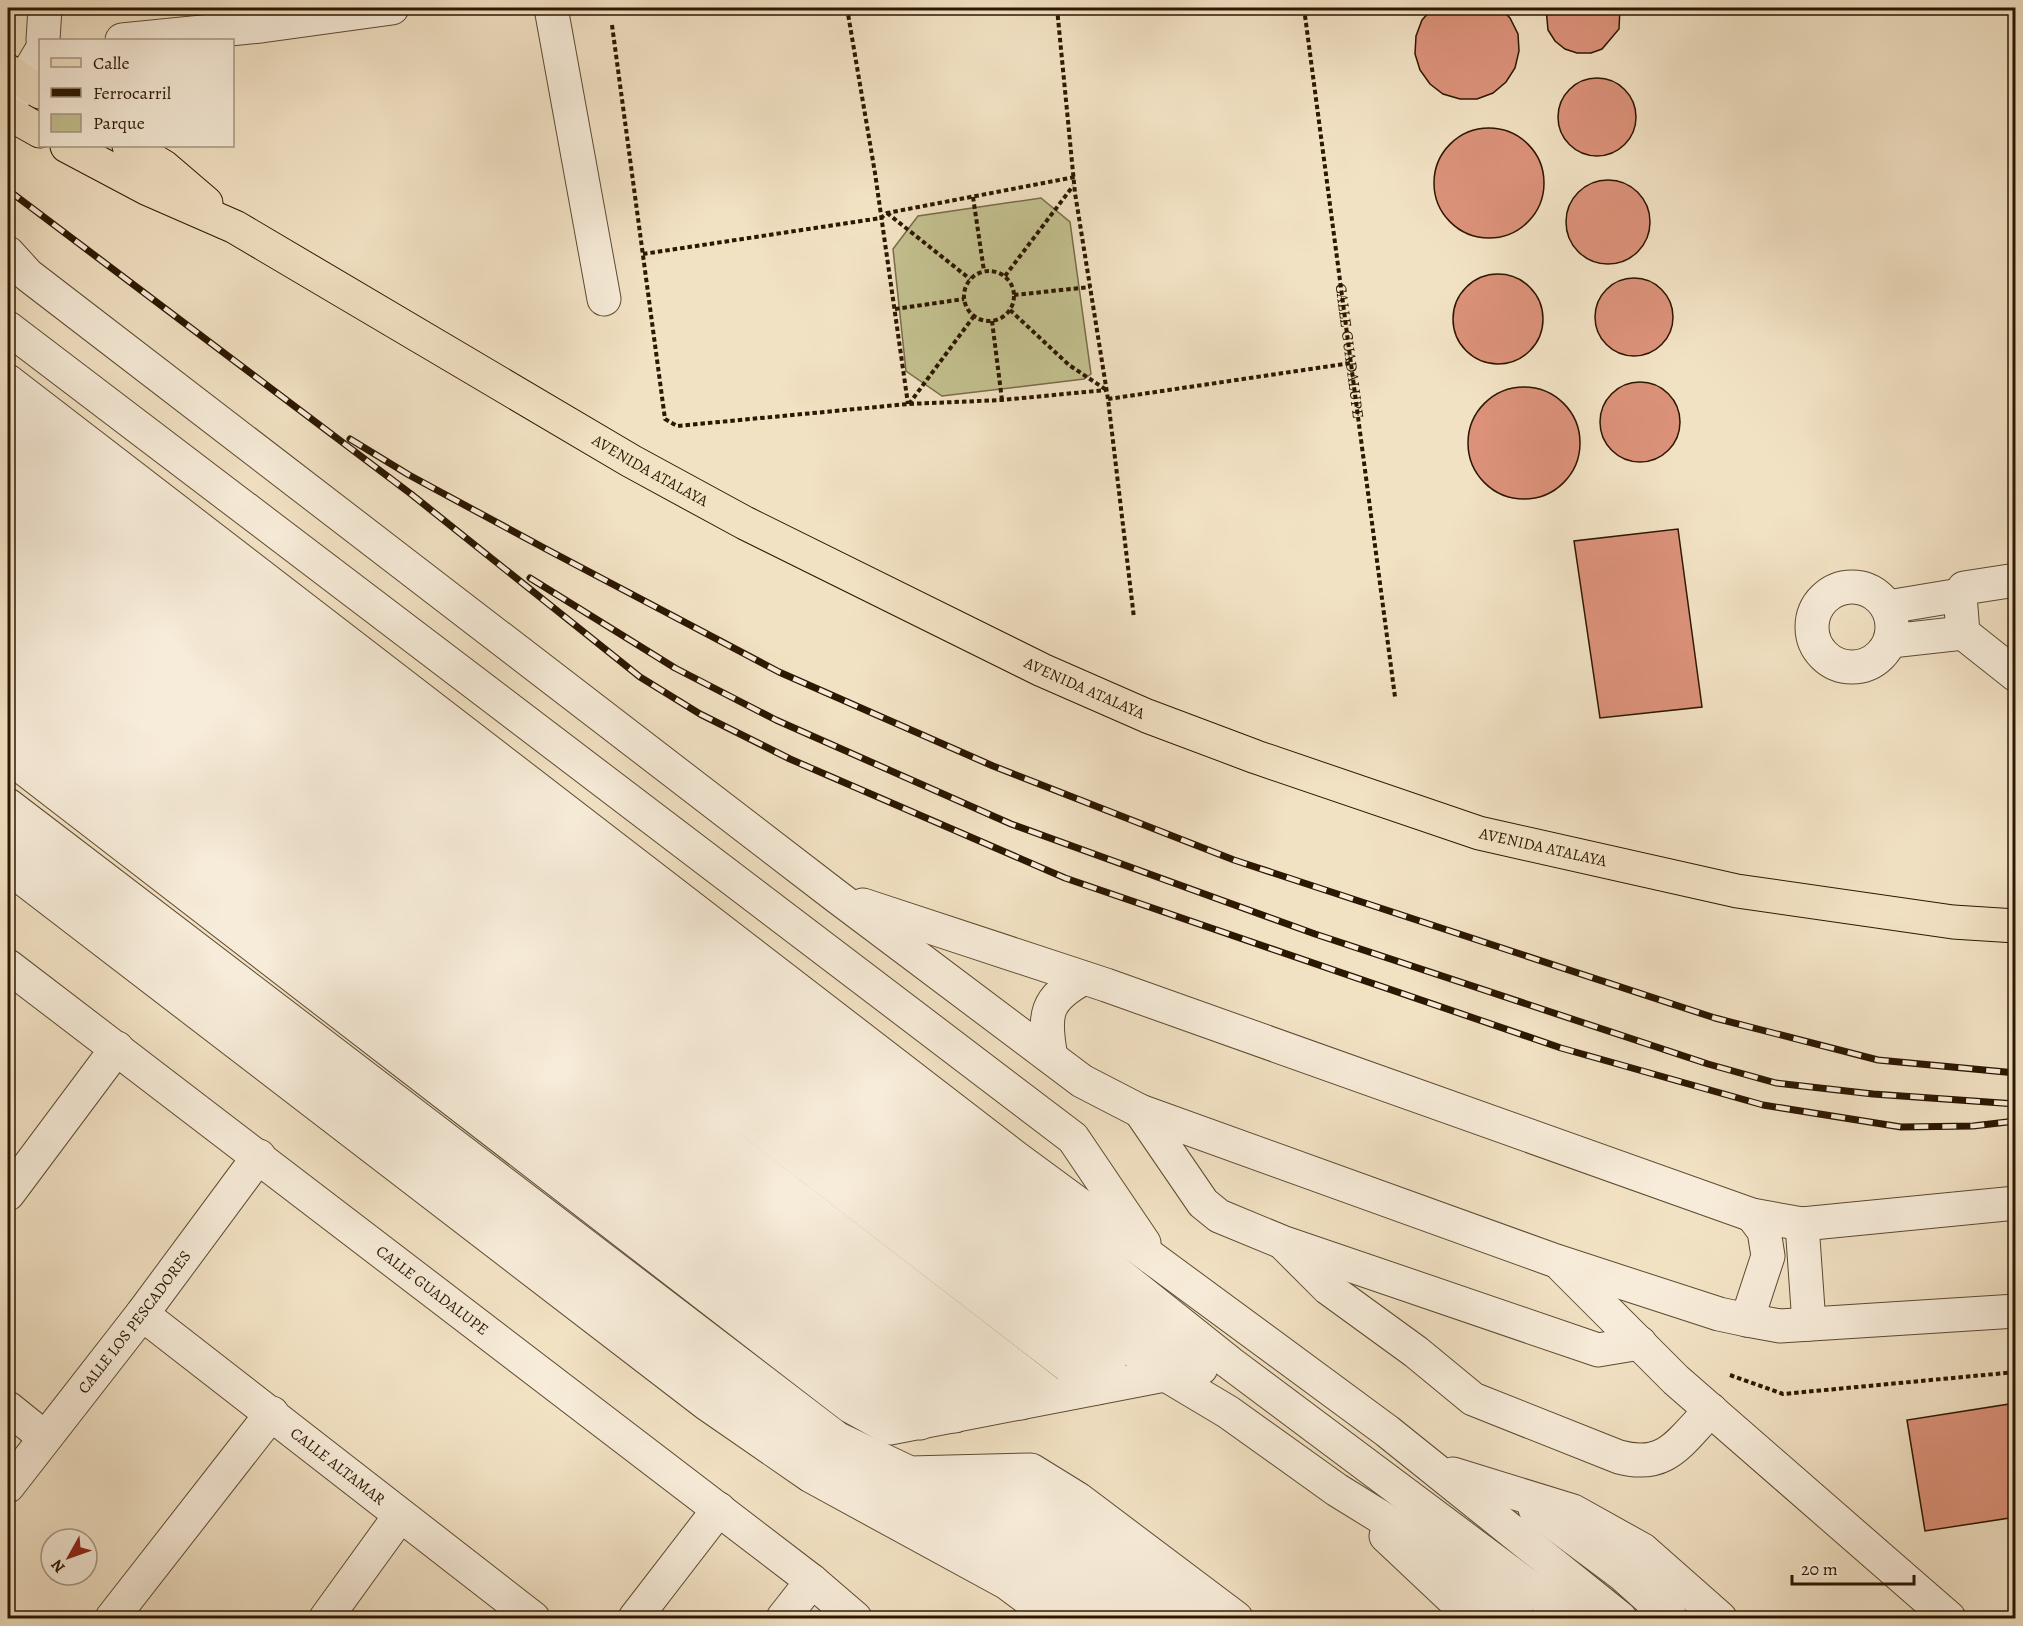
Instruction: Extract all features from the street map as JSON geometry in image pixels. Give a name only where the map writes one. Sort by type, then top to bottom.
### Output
[{"type":"main road","points":[[8,113],[39,130]]},
{"type":"main road","name":"AVENIDA ATALAYA","points":[[69,147],[148,189],[235,227],[631,461],[745,523],[1042,670],[1147,716],[1256,757],[1479,833],[1737,891],[1953,922],[2016,926]]},
{"type":"main road","name":"AVENIDA ATALAYA","points":[[131,147],[164,167],[235,227]]},
{"type":"street","points":[[43,39],[45,8]]},
{"type":"street","points":[[132,39],[261,26],[392,8]]},
{"type":"street","points":[[551,8],[604,299]]},
{"type":"street","points":[[20,88],[39,55]]},
{"type":"street","points":[[8,253],[37,282],[836,896],[1082,1081],[1140,1111],[1556,1261],[1719,1314],[1780,1326],[2016,1311]]},
{"type":"street","points":[[8,328],[1073,1138],[1160,1265]]},
{"type":"street","points":[[8,381],[1006,1150],[1437,1469],[1620,1618]]},
{"type":"street","points":[[8,414],[1001,1180],[1215,1365]]},
{"type":"street","points":[[8,452],[993,1212],[1215,1365],[1361,1460],[1571,1618]]},
{"type":"street","points":[[8,485],[1152,1378]]},
{"type":"street","points":[[8,518],[940,1237],[1152,1378],[1228,1412],[1337,1490],[1455,1563]]},
{"type":"street","points":[[8,550],[1097,1388]]},
{"type":"street","points":[[2016,580],[1964,588],[1960,595],[1964,633],[2016,675]]},
{"type":"street","points":[[1859,586],[1875,593],[1888,607],[1893,624],[1891,641],[1881,656],[1865,666],[1847,667],[1830,661],[1817,648],[1812,630],[1814,612],[1825,596],[1841,587],[1859,586]]},
{"type":"street","points":[[8,589],[1053,1396]]},
{"type":"street","points":[[1888,607],[1960,595]]},
{"type":"street","points":[[8,621],[1021,1403]]},
{"type":"street","points":[[1891,641],[1964,633]]},
{"type":"street","points":[[8,653],[970,1413]]},
{"type":"street","points":[[8,685],[970,1413]]},
{"type":"street","points":[[8,724],[845,1370],[920,1423]]},
{"type":"street","points":[[8,756],[850,1406],[890,1428],[1279,1353]]},
{"type":"street","points":[[8,805],[838,1439],[1040,1540],[1144,1618]]},
{"type":"street","points":[[8,836],[718,1381],[824,1456],[1029,1561],[1105,1618]]},
{"type":"street","points":[[8,867],[707,1404],[811,1476],[1007,1583],[1054,1618]]},
{"type":"street","points":[[836,896],[1084,978],[1752,1215],[1802,1224],[2016,1203]]},
{"type":"street","name":"CALLE GUADALUPE","points":[[8,966],[719,1509],[812,1581],[855,1618]]},
{"type":"street","points":[[1050,1057],[1046,1032],[1049,1008],[1062,990],[1084,978]]},
{"type":"street","points":[[8,1194],[117,1048]]},
{"type":"street","points":[[1140,1111],[1203,1203],[1219,1216],[1282,1242],[1598,1350],[1640,1343]]},
{"type":"street","name":"CALLE LOS PESCADORES","points":[[8,1486],[142,1314],[259,1156]]},
{"type":"street","points":[[1747,1320],[1768,1256],[1764,1231],[1752,1215]]},
{"type":"street","points":[[1802,1224],[1809,1324]]},
{"type":"street","points":[[1282,1242],[1328,1288],[1416,1352],[1473,1399],[1620,1458],[1638,1462],[1654,1461],[1668,1453],[1711,1410]]},
{"type":"street","points":[[1556,1261],[1711,1410],[1949,1618]]},
{"type":"street","name":"CALLE ALTAMAR","points":[[142,1314],[272,1413],[399,1517],[533,1618]]},
{"type":"street","points":[[8,1408],[44,1437]]},
{"type":"street","points":[[112,1618],[272,1413]]},
{"type":"street","points":[[1361,1460],[1455,1563],[1518,1618]]},
{"type":"street","points":[[1437,1469],[1573,1511],[1643,1550],[1720,1618]]},
{"type":"street","points":[[910,1473],[1031,1470],[1078,1499],[1236,1618]]},
{"type":"street","points":[[975,1471],[1062,1518],[1195,1618]]},
{"type":"street","points":[[1337,1490],[1473,1618]]},
{"type":"street","points":[[1514,1493],[1622,1574],[1671,1618]]},
{"type":"street","points":[[635,1618],[719,1509]]},
{"type":"street","points":[[326,1618],[399,1517]]},
{"type":"street","points":[[783,1618],[812,1581]]},
{"type":"path","points":[[847,8],[908,404]]},
{"type":"path","points":[[1057,8],[1074,184],[1108,399],[1134,618]]},
{"type":"path","name":"CALLE GUADALUPE","points":[[1304,8],[1395,697]]},
{"type":"path","points":[[612,25],[665,419],[677,426],[908,404],[1002,400],[1106,390]]},
{"type":"path","points":[[642,254],[881,218],[887,213],[1075,177]]},
{"type":"path","points":[[1005,276],[1074,184]]},
{"type":"path","points":[[972,197],[984,271]]},
{"type":"path","points":[[887,213],[970,279]]},
{"type":"path","points":[[984,271],[997,272],[1005,276],[1014,296],[1010,310],[992,321],[974,316],[964,299],[966,285],[970,279],[984,271]]},
{"type":"path","points":[[1014,296],[1090,287]]},
{"type":"path","points":[[895,309],[964,299]]},
{"type":"path","points":[[1010,310],[1070,365],[1106,390]]},
{"type":"path","points":[[908,404],[974,316]]},
{"type":"path","points":[[992,321],[1002,400]]},
{"type":"path","points":[[1108,399],[1351,363]]},
{"type":"path","points":[[1720,1372],[1783,1394],[2016,1372]]},
{"type":"green space","points":[[1041,198],[1070,222],[1091,374],[1084,379],[942,396],[906,371],[893,249],[918,216]]},
{"type":"building","points":[[1433,8],[1500,8],[1510,18],[1518,34],[1519,51],[1515,68],[1506,82],[1493,93],[1477,99],[1460,99],[1443,94],[1430,84],[1420,70],[1415,54],[1416,36],[1422,20]]},
{"type":"building","points":[[1546,8],[1620,8],[1619,29],[1602,49],[1591,53],[1577,53],[1565,49],[1555,41],[1548,30]]},
{"type":"building","points":[[1597,78],[1612,81],[1625,89],[1633,102],[1636,117],[1633,132],[1625,145],[1612,153],[1597,156],[1582,153],[1569,145],[1561,132],[1558,117],[1561,102],[1569,89],[1582,81]]},
{"type":"building","points":[[1489,128],[1510,132],[1528,144],[1540,162],[1544,183],[1540,204],[1528,222],[1510,234],[1489,238],[1468,234],[1450,222],[1438,204],[1434,183],[1438,162],[1450,144],[1468,132]]},
{"type":"building","points":[[1608,180],[1624,183],[1638,192],[1647,206],[1650,222],[1647,238],[1638,252],[1624,261],[1608,264],[1592,261],[1578,252],[1569,238],[1566,222],[1569,206],[1578,192],[1592,183]]},
{"type":"building","points":[[1498,274],[1515,278],[1530,287],[1539,302],[1543,319],[1539,336],[1530,351],[1515,360],[1498,364],[1481,360],[1466,351],[1457,336],[1453,319],[1457,302],[1466,287],[1481,278]]},
{"type":"building","points":[[1626,278],[1642,278],[1656,284],[1667,295],[1673,309],[1673,325],[1667,339],[1656,350],[1642,356],[1626,356],[1612,350],[1601,339],[1595,325],[1595,309],[1601,295],[1612,284]]},
{"type":"building","points":[[1640,382],[1655,385],[1668,394],[1677,407],[1680,422],[1677,437],[1668,450],[1655,459],[1640,462],[1625,459],[1612,450],[1603,437],[1600,422],[1603,407],[1612,394],[1625,385]]},
{"type":"building","points":[[1524,387],[1545,391],[1564,403],[1576,422],[1580,443],[1576,464],[1564,483],[1545,495],[1524,499],[1503,495],[1484,483],[1472,464],[1468,443],[1472,422],[1484,403],[1503,391]]},
{"type":"building","points":[[1678,529],[1702,707],[1600,718],[1574,541]]},
{"type":"building","points":[[2016,1403],[2016,1517],[1925,1531],[1907,1420]]},
{"type":"railway","points":[[8,190],[411,494],[640,677],[700,714],[790,759],[1065,878],[1561,1048],[1763,1105],[1901,1127],[1973,1126],[2016,1121]]},
{"type":"railway","points":[[350,439],[409,475],[779,672],[993,766],[1234,860],[1715,1018],[1878,1060],[2016,1073]]},
{"type":"railway","points":[[530,578],[675,668],[776,720],[1011,824],[1315,934],[1708,1064],[1776,1083],[1873,1094],[2016,1104]]}]
